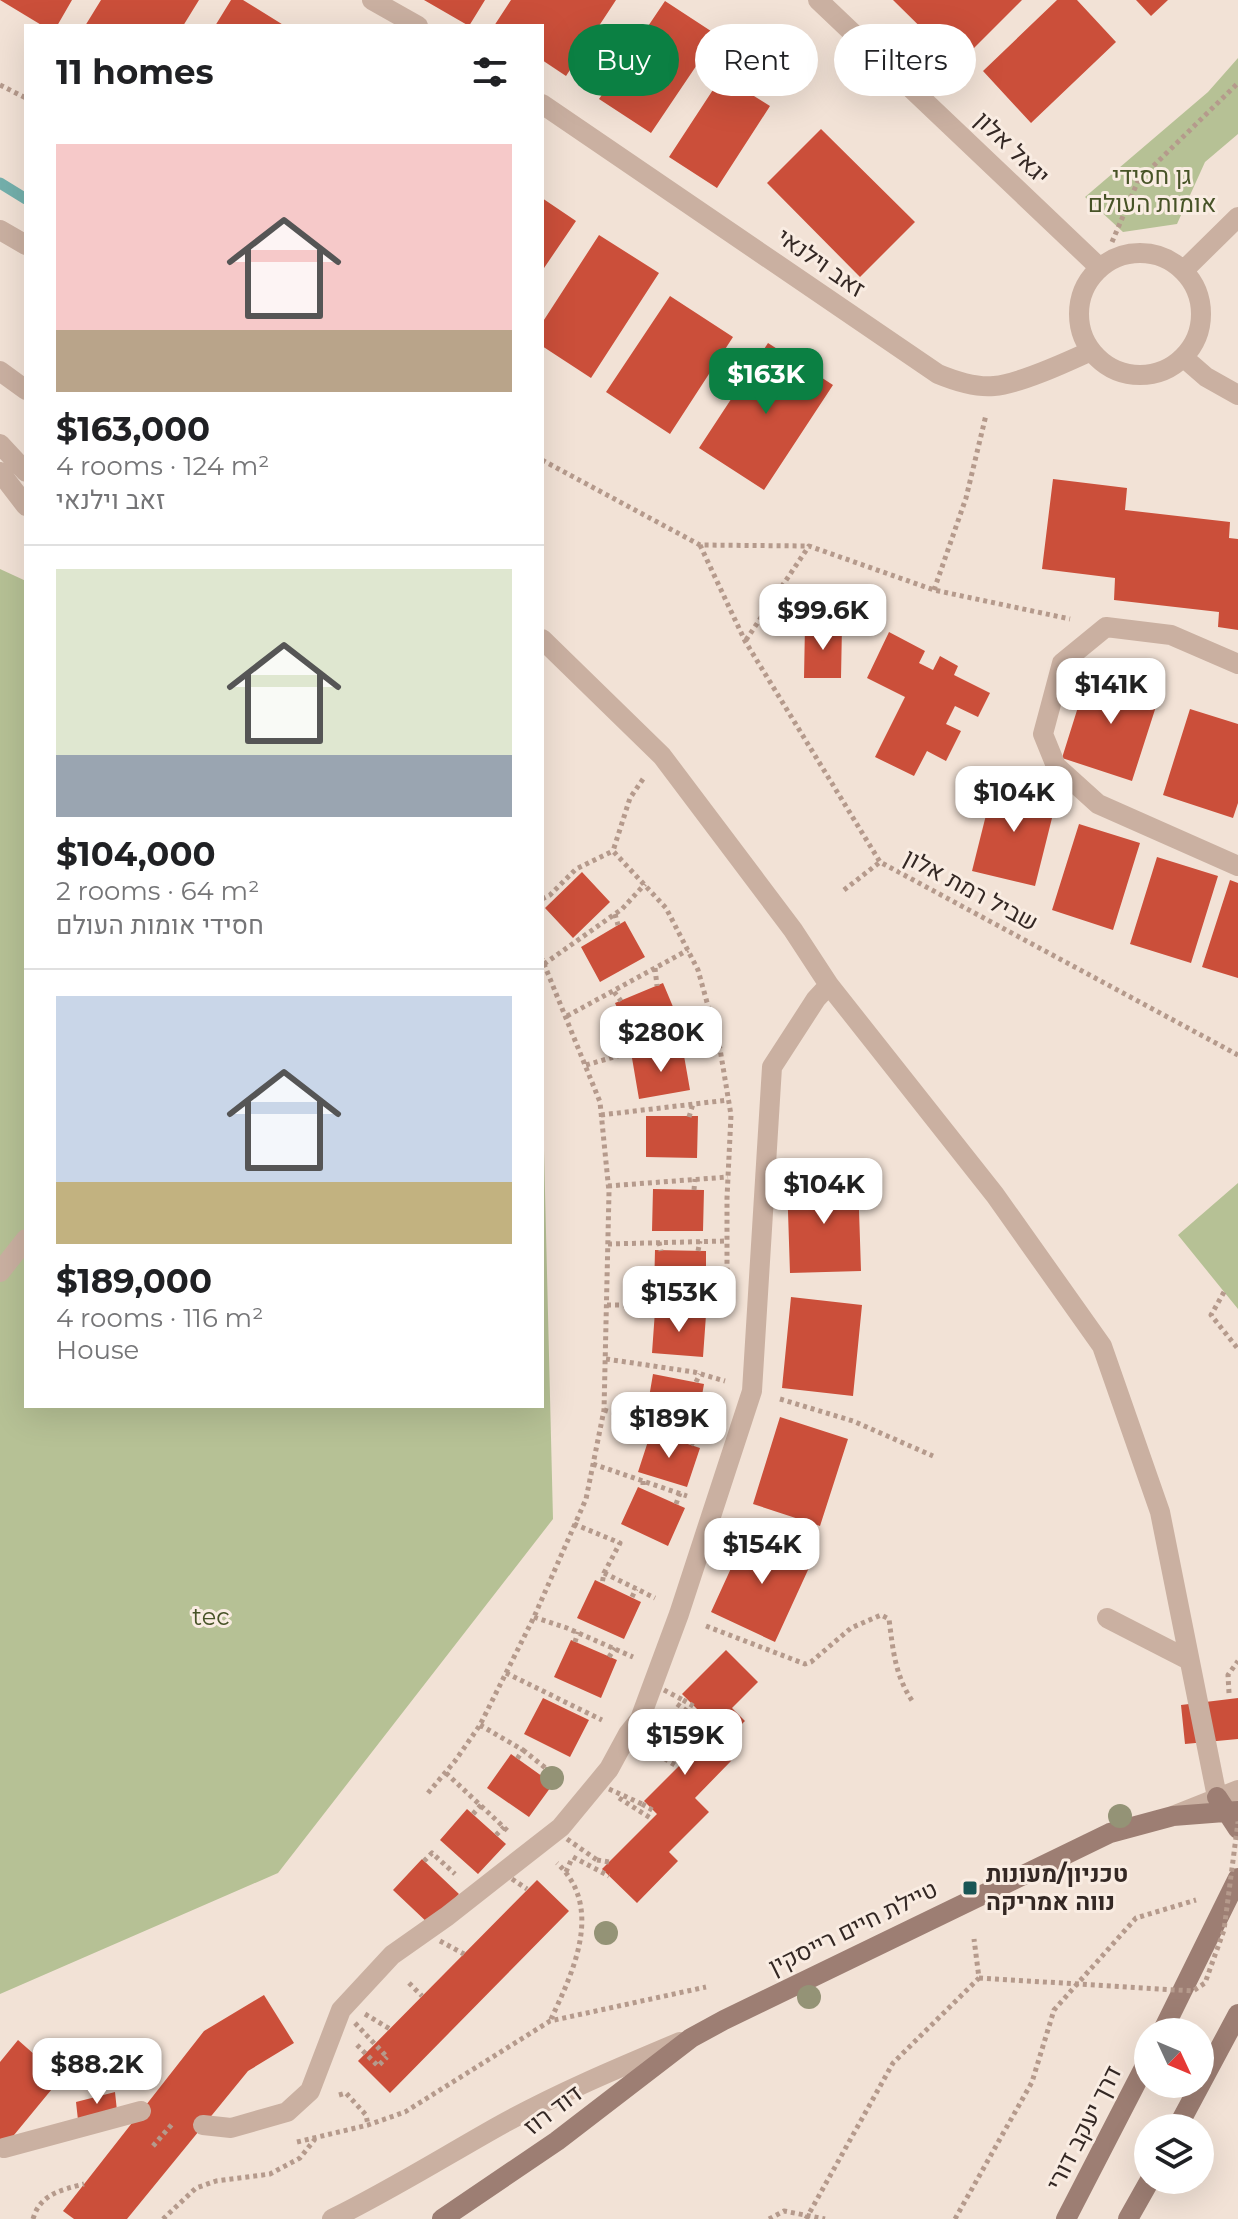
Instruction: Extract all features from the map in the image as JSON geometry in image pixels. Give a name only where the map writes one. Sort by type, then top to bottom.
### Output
[{"type":"street","points":[[372,0],[414,24]]},
{"type":"street","name":"יגאל אלון","points":[[818,0],[1100,268]]},
{"type":"street","name":"זאב וילנאי","points":[[544,105],[938,374],[963,383],[995,387],[1056,367],[1091,351]]},
{"type":"street","points":[[1183,271],[1238,217]]},
{"type":"street","points":[[0,230],[24,244]]},
{"type":"street","points":[[1146,253],[1166,259],[1183,271],[1195,288],[1201,309],[1199,328],[1192,346],[1183,357],[1163,371],[1145,375],[1125,374],[1107,367],[1083,338],[1078,319],[1080,298],[1089,278],[1100,268],[1125,255],[1146,253]]},
{"type":"street","points":[[1183,357],[1206,377],[1238,395]]},
{"type":"street","points":[[0,371],[24,389]]},
{"type":"street","points":[[0,444],[24,470]]},
{"type":"street","points":[[0,472],[24,503]]},
{"type":"street","points":[[1238,664],[1171,635],[1106,627],[1062,663],[1043,734],[1056,766],[1098,804],[1238,866]]},
{"type":"street","points":[[544,641],[662,756],[993,1205],[1102,1346],[1160,1512],[1187,1659],[1232,1815]]},
{"type":"street","points":[[203,2125],[231,2128],[287,2112],[310,2091],[341,2010],[392,1955],[561,1827],[601,1781],[640,1719],[679,1614],[752,1391],[772,1067],[816,999],[829,985]]},
{"type":"street","points":[[0,1272],[24,1242]]},
{"type":"street","points":[[1107,1618],[1187,1659]]},
{"type":"street","points":[[1232,1815],[1238,1790]]},
{"type":"street","name":"טיילת חיים רייסקין","points":[[691,2038],[1110,1833],[1173,1816],[1232,1815]]},
{"type":"street","points":[[1169,2018],[1237,1884]]},
{"type":"street","points":[[1184,2114],[1238,2014]]},
{"type":"street","points":[[332,2219],[383,2194],[525,2113],[603,2074],[691,2038]]},
{"type":"street","name":"דוד רוז","points":[[442,2219],[557,2141],[691,2038]]},
{"type":"street","name":"דרך יעקב דורי","points":[[1066,2219],[1134,2087]]},
{"type":"street","points":[[4,2148],[141,2111]]},
{"type":"street","points":[[1128,2219],[1142,2194]]},
{"type":"path","points":[[1100,268],[1138,181],[1238,83]]},
{"type":"path","points":[[0,85],[24,97]]},
{"type":"path","points":[[934,590],[966,498],[995,387]]},
{"type":"path","points":[[544,461],[700,545],[809,546],[934,590],[1106,627]]},
{"type":"path","name":"שביל רמת אלון","points":[[700,545],[745,641],[880,862],[1238,1055]]},
{"type":"path","points":[[745,641],[809,546]]},
{"type":"path","points":[[544,898],[613,851],[630,798],[646,775]]},
{"type":"path","points":[[608,1186],[655,1186],[728,1177],[731,1115],[720,1049],[698,970],[666,908],[613,851]]},
{"type":"path","points":[[844,890],[880,862]]},
{"type":"path","points":[[544,961],[582,942],[645,884]]},
{"type":"path","points":[[544,900],[549,904]]},
{"type":"path","points":[[615,914],[618,925]]},
{"type":"path","points":[[567,1016],[688,950]]},
{"type":"path","points":[[428,1793],[480,1725],[534,1617],[586,1499],[604,1410],[608,1186],[600,1102],[544,964]]},
{"type":"path","points":[[655,968],[657,986]]},
{"type":"path","points":[[614,992],[621,1001]]},
{"type":"path","points":[[586,1065],[713,1025]]},
{"type":"path","points":[[676,1051],[677,1037]]},
{"type":"path","points":[[630,1050],[637,1058]]},
{"type":"path","points":[[601,1115],[651,1112],[728,1100]]},
{"type":"path","points":[[689,1117],[693,1104]]},
{"type":"path","points":[[694,1190],[695,1179]]},
{"type":"path","points":[[698,1251],[700,1241]]},
{"type":"path","points":[[608,1244],[726,1241]]},
{"type":"path","points":[[659,1242],[661,1251]]},
{"type":"path","points":[[1224,1292],[1211,1315],[1238,1349]]},
{"type":"path","points":[[607,1305],[657,1309],[730,1306]]},
{"type":"path","points":[[696,1315],[698,1306]]},
{"type":"path","points":[[606,1359],[710,1375]]},
{"type":"path","points":[[659,1368],[659,1376]]},
{"type":"path","points":[[696,1382],[700,1374]]},
{"type":"path","points":[[752,1391],[853,1421],[933,1456]]},
{"type":"path","points":[[604,1410],[708,1435]]},
{"type":"path","points":[[655,1424],[657,1434]]},
{"type":"path","points":[[691,1445],[700,1433]]},
{"type":"path","points":[[593,1464],[682,1494],[676,1504]]},
{"type":"path","points":[[643,1481],[643,1489]]},
{"type":"path","points":[[574,1524],[620,1543],[604,1573],[602,1584]]},
{"type":"path","points":[[604,1573],[645,1593]]},
{"type":"path","points":[[632,1597],[636,1589]]},
{"type":"path","points":[[709,1628],[805,1664],[851,1628],[881,1615],[889,1619],[894,1664],[913,1702]]},
{"type":"path","points":[[534,1617],[626,1653]]},
{"type":"path","points":[[575,1642],[578,1632]]},
{"type":"path","points":[[609,1657],[615,1648]]},
{"type":"path","points":[[506,1673],[582,1714],[597,1717]]},
{"type":"path","points":[[664,1690],[695,1707]]},
{"type":"path","points":[[673,1701],[694,1716]]},
{"type":"path","points":[[480,1725],[523,1750],[553,1773]]},
{"type":"path","points":[[639,1738],[679,1758]]},
{"type":"path","points":[[650,1749],[678,1767]]},
{"type":"path","points":[[517,1759],[523,1750]]},
{"type":"path","points":[[664,1750],[671,1750]]},
{"type":"path","points":[[542,1776],[548,1768]]},
{"type":"path","points":[[446,1773],[532,1851]]},
{"type":"path","points":[[609,1789],[654,1811]]},
{"type":"path","points":[[618,1798],[652,1819]]},
{"type":"path","points":[[473,1814],[481,1805]]},
{"type":"path","points":[[806,2218],[893,2063],[979,1978],[1193,1991],[1205,1983],[1224,1930],[1232,1815]]},
{"type":"path","points":[[496,1835],[504,1827]]},
{"type":"path","points":[[567,1839],[607,1864]]},
{"type":"path","points":[[424,1861],[432,1853],[450,1868]]},
{"type":"path","points":[[573,1857],[609,1876]]},
{"type":"path","points":[[550,2021],[568,1984],[583,1930],[578,1891],[566,1872]]},
{"type":"path","points":[[512,1879],[527,1889]]},
{"type":"path","points":[[955,2219],[1032,2082],[1054,2010],[1136,1918],[1202,1898]]},
{"type":"path","points":[[974,1939],[979,1978]]},
{"type":"path","points":[[440,1941],[464,1954]]},
{"type":"path","points":[[398,1995],[417,1976]]},
{"type":"path","points":[[409,1983],[422,1996]]},
{"type":"path","points":[[302,2140],[368,2125],[405,2112],[550,2021],[706,1987]]},
{"type":"path","points":[[365,2014],[390,2029]]},
{"type":"path","points":[[355,2023],[387,2057],[378,2066],[352,2043],[379,2015]]},
{"type":"path","points":[[336,2096],[337,2085]]},
{"type":"path","points":[[366,2115],[368,2125]]},
{"type":"path","points":[[163,2219],[196,2188],[216,2181],[270,2174],[300,2158],[316,2138]]},
{"type":"path","points":[[33,2219],[36,2209],[55,2191],[84,2184]]},
{"type":"path","points":[[769,2219],[784,2211],[806,2218],[825,2219]]},
{"type":"green space","name":"גן חסידי אומות העולם","points":[[1238,58],[1238,134],[1205,162],[1177,224],[1123,232],[1085,197],[1208,92]]},
{"type":"green space","name":"tec","points":[[0,569],[24,580],[24,1408],[544,1408],[544,1150],[553,1519],[278,1873],[0,1994]]},
{"type":"green space","points":[[1238,1183],[1238,1309],[1178,1235]]},
{"type":"building","points":[[0,0],[72,0],[58,24],[40,24]]},
{"type":"building","points":[[101,0],[199,0],[184,24],[86,24]]},
{"type":"building","points":[[231,0],[243,0],[282,24],[216,24]]},
{"type":"building","points":[[424,0],[485,0],[470,24]]},
{"type":"building","points":[[511,0],[616,0],[600,24],[568,24],[566,76],[544,61],[544,24],[495,24]]},
{"type":"building","points":[[893,0],[1022,0],[976,46],[976,24],[917,24]]},
{"type":"building","points":[[1057,0],[1077,0],[1116,42],[1031,123],[983,71]]},
{"type":"building","points":[[1136,0],[1168,0],[1151,16]]},
{"type":"building","points":[[665,1],[700,24],[695,24],[695,68],[679,91],[679,24],[650,24]]},
{"type":"building","points":[[601,96],[676,96],[651,133],[599,99]]},
{"type":"building","points":[[709,96],[754,96],[770,106],[717,188],[669,157]]},
{"type":"building","points":[[821,129],[915,222],[860,277],[767,183]]},
{"type":"building","points":[[544,199],[576,221],[544,268]]},
{"type":"building","points":[[599,235],[659,273],[591,378],[544,347],[544,320]]},
{"type":"building","points":[[670,296],[733,337],[670,434],[606,392]]},
{"type":"building","points":[[768,343],[833,385],[764,490],[699,448]]},
{"type":"building","points":[[1053,479],[1127,488],[1125,510],[1230,522],[1229,538],[1238,539],[1238,630],[1218,627],[1219,612],[1114,600],[1115,578],[1042,569]]},
{"type":"building","points":[[805,625],[842,626],[841,678],[804,678]]},
{"type":"building","points":[[889,632],[925,651],[919,663],[933,670],[940,656],[958,666],[954,675],[990,693],[978,717],[955,706],[946,724],[961,731],[946,761],[927,751],[914,776],[875,757],[905,697],[867,678]]},
{"type":"building","points":[[1089,672],[1160,694],[1132,781],[1062,758]]},
{"type":"building","points":[[1190,709],[1238,724],[1238,803],[1233,818],[1163,795]]},
{"type":"building","points":[[994,783],[1057,798],[1035,886],[972,871]]},
{"type":"building","points":[[1079,824],[1140,843],[1113,930],[1052,910]]},
{"type":"building","points":[[1157,857],[1218,876],[1191,963],[1130,944]]},
{"type":"building","points":[[582,872],[610,902],[573,938],[545,908]]},
{"type":"building","points":[[1230,880],[1238,883],[1238,978],[1202,967]]},
{"type":"building","points":[[625,921],[645,957],[600,982],[581,947]]},
{"type":"building","points":[[663,983],[679,1021],[632,1041],[615,1003]]},
{"type":"building","points":[[683,1050],[690,1090],[639,1099],[632,1058]]},
{"type":"building","points":[[646,1116],[698,1116],[697,1158],[646,1157]]},
{"type":"building","points":[[858,1180],[861,1271],[790,1273],[787,1181]]},
{"type":"building","points":[[653,1189],[704,1190],[703,1231],[652,1231]]},
{"type":"building","points":[[655,1250],[706,1251],[706,1292],[654,1292]]},
{"type":"building","points":[[791,1297],[862,1305],[853,1396],[782,1388]]},
{"type":"building","points":[[655,1311],[706,1315],[703,1357],[652,1353]]},
{"type":"building","points":[[653,1374],[704,1384],[697,1424],[646,1415]]},
{"type":"building","points":[[780,1417],[848,1439],[820,1526],[753,1504]]},
{"type":"building","points":[[651,1432],[700,1448],[687,1487],[638,1472]]},
{"type":"building","points":[[638,1487],[685,1508],[668,1546],[621,1524]]},
{"type":"building","points":[[749,1529],[813,1559],[775,1642],[711,1612]]},
{"type":"building","points":[[595,1580],[641,1602],[624,1639],[577,1618]]},
{"type":"building","points":[[571,1640],[617,1660],[601,1698],[554,1677]]},
{"type":"building","points":[[726,1650],[758,1682],[732,1708],[745,1721],[717,1748],[731,1761],[695,1798],[709,1812],[669,1852],[678,1861],[637,1903],[602,1869],[657,1814],[644,1801],[683,1762],[666,1745],[699,1711],[682,1694]]},
{"type":"building","points":[[543,1698],[589,1720],[570,1757],[524,1734]]},
{"type":"building","points":[[1238,1698],[1238,1739],[1185,1744],[1181,1705]]},
{"type":"building","points":[[511,1754],[553,1784],[529,1817],[487,1788]]},
{"type":"building","points":[[467,1809],[506,1844],[478,1874],[440,1840]]},
{"type":"building","points":[[422,1859],[459,1894],[430,1925],[393,1890]]},
{"type":"building","points":[[537,1880],[569,1911],[390,2093],[358,2061]]},
{"type":"building","points":[[264,1995],[294,2043],[248,2071],[127,2219],[74,2219],[63,2211],[204,2031]]},
{"type":"building","points":[[18,2040],[61,2078],[0,2152],[0,2062]]},
{"type":"building","points":[[115,2092],[117,2111],[78,2120],[76,2102]]},
{"type":"waterway","points":[[0,183],[24,198]]},
{"type":"place","name":"טכניון/מעונות נווה אמריקה","points":[[970,1888]]}]
